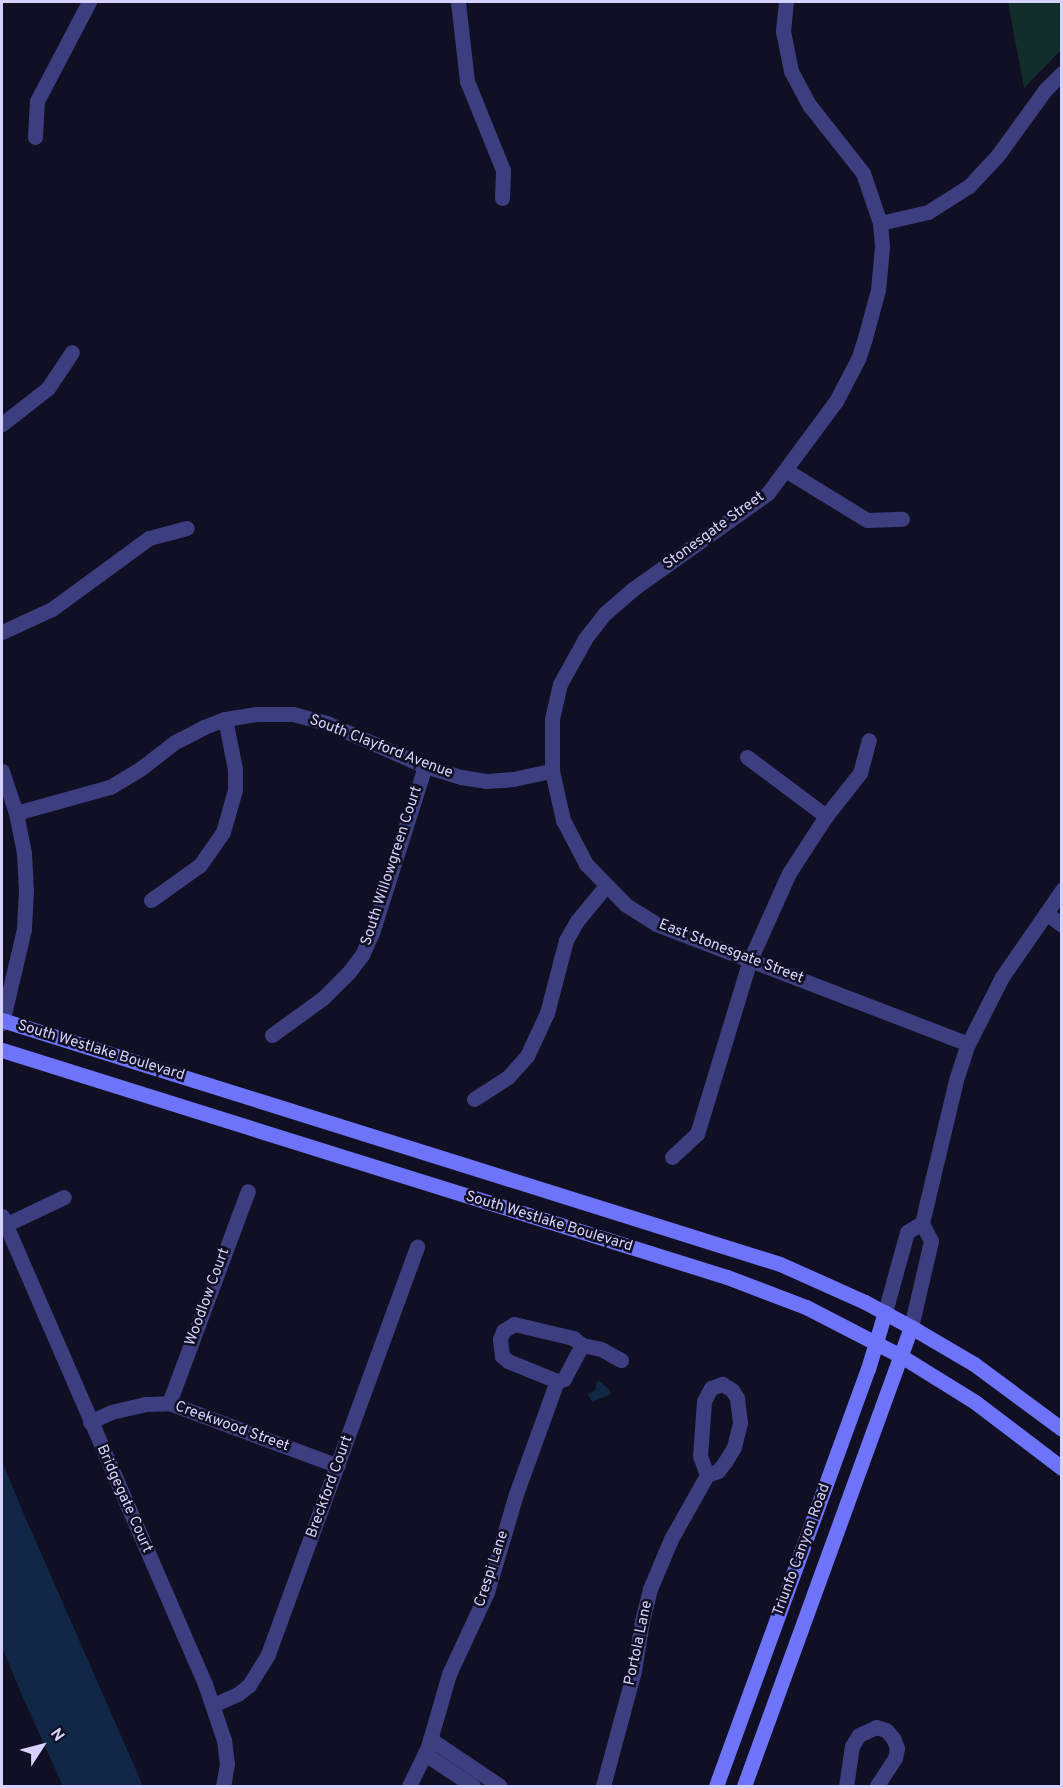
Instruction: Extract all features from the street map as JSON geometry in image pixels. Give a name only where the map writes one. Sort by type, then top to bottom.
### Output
[{"type":"main road","name":"South Westlake Boulevard","points":[[2,1021],[716,1242],[815,1278],[885,1312],[983,1371],[1062,1429]]},
{"type":"main road","name":"South Westlake Boulevard","points":[[2,1050],[727,1277],[806,1307],[901,1356],[975,1402],[1062,1468]]},
{"type":"main road","name":"Triunfo Canyon Road","points":[[716,1786],[885,1312]]},
{"type":"main road","name":"Triunfo Canyon Road","points":[[744,1786],[911,1327]]},
{"type":"street","points":[[35,137],[37,101],[89,2]]},
{"type":"street","points":[[458,2],[467,81],[503,170],[502,198]]},
{"type":"street","name":"Stonesgate Street","points":[[560,684],[585,639],[605,614],[633,589],[758,502],[787,471],[836,401],[858,359],[878,290],[882,247],[880,223],[863,173],[810,106],[791,71],[783,31],[786,2]]},
{"type":"street","points":[[880,223],[928,212],[969,186],[998,154],[1045,90],[1062,74]]},
{"type":"street","points":[[2,424],[48,388],[72,352]]},
{"type":"street","points":[[787,471],[867,520],[902,519]]},
{"type":"street","points":[[2,632],[52,609],[149,538],[187,528]]},
{"type":"street","name":"East Stonesgate Street","points":[[560,684],[552,719],[552,771],[563,820],[586,864],[626,905],[656,924],[968,1044]]},
{"type":"street","name":"South Clayford Avenue","points":[[16,813],[110,787],[140,769],[175,742],[204,727],[225,719],[257,714],[293,714],[327,723],[425,765],[461,777],[486,781],[513,779],[552,771]]},
{"type":"street","points":[[151,900],[200,865],[223,832],[233,798],[235,779],[225,719]]},
{"type":"street","points":[[672,1157],[697,1134],[750,960],[789,873],[826,816],[860,773],[869,740]]},
{"type":"street","points":[[747,757],[826,816]]},
{"type":"street","name":"South Willowgreen Court","points":[[272,1035],[323,998],[362,955],[372,933],[425,765]]},
{"type":"street","points":[[2,771],[16,813],[24,853],[26,890],[24,929],[2,1021]]},
{"type":"street","points":[[474,1099],[508,1077],[527,1056],[547,1013],[566,940],[577,921],[606,887]]},
{"type":"street","points":[[911,1327],[931,1240],[922,1223],[956,1080],[968,1044],[1002,977],[1062,890]]},
{"type":"street","points":[[1046,913],[1062,925]]},
{"type":"street","name":"Woodlow Court","points":[[169,1403],[248,1191]]},
{"type":"street","points":[[3,1220],[64,1197]]},
{"type":"street","name":"Bridgegate Court","points":[[3,1220],[213,1705],[224,1740],[227,1764],[223,1786]]},
{"type":"street","points":[[885,1312],[907,1232],[922,1223]]},
{"type":"street","name":"Breckford Court","points":[[213,1705],[238,1694],[249,1685],[268,1654],[417,1246]]},
{"type":"street","points":[[556,1381],[508,1361],[502,1356],[500,1340],[503,1331],[514,1324],[573,1338],[582,1345],[601,1349],[621,1360]]},
{"type":"street","name":"Crespi Lane","points":[[409,1786],[425,1754],[449,1674],[487,1592],[516,1494],[556,1381],[564,1378],[582,1345]]},
{"type":"street","name":"Portola Lane","points":[[603,1786],[634,1671],[650,1589],[679,1525],[706,1474],[700,1456],[704,1401],[711,1388],[722,1384],[732,1390],[737,1398],[740,1423],[734,1447],[725,1462],[718,1471],[706,1474]]},
{"type":"street","name":"Creekwood Street","points":[[90,1422],[111,1412],[146,1404],[169,1403],[338,1466]]},
{"type":"street","points":[[846,1786],[852,1746],[859,1735],[876,1727],[886,1731],[893,1738],[897,1748],[895,1758],[877,1786]]},
{"type":"street","points":[[430,1739],[500,1786]]},
{"type":"street","points":[[425,1754],[473,1786]]},
{"type":"green space","points":[[1008,2],[1061,2],[1061,50],[1024,88]]},
{"type":"water","points":[[599,1381],[609,1389],[611,1394],[592,1402],[588,1394],[596,1390],[596,1383]]},
{"type":"water","points":[[2,1461],[143,1786],[63,1786],[24,1700],[2,1647]]}]
